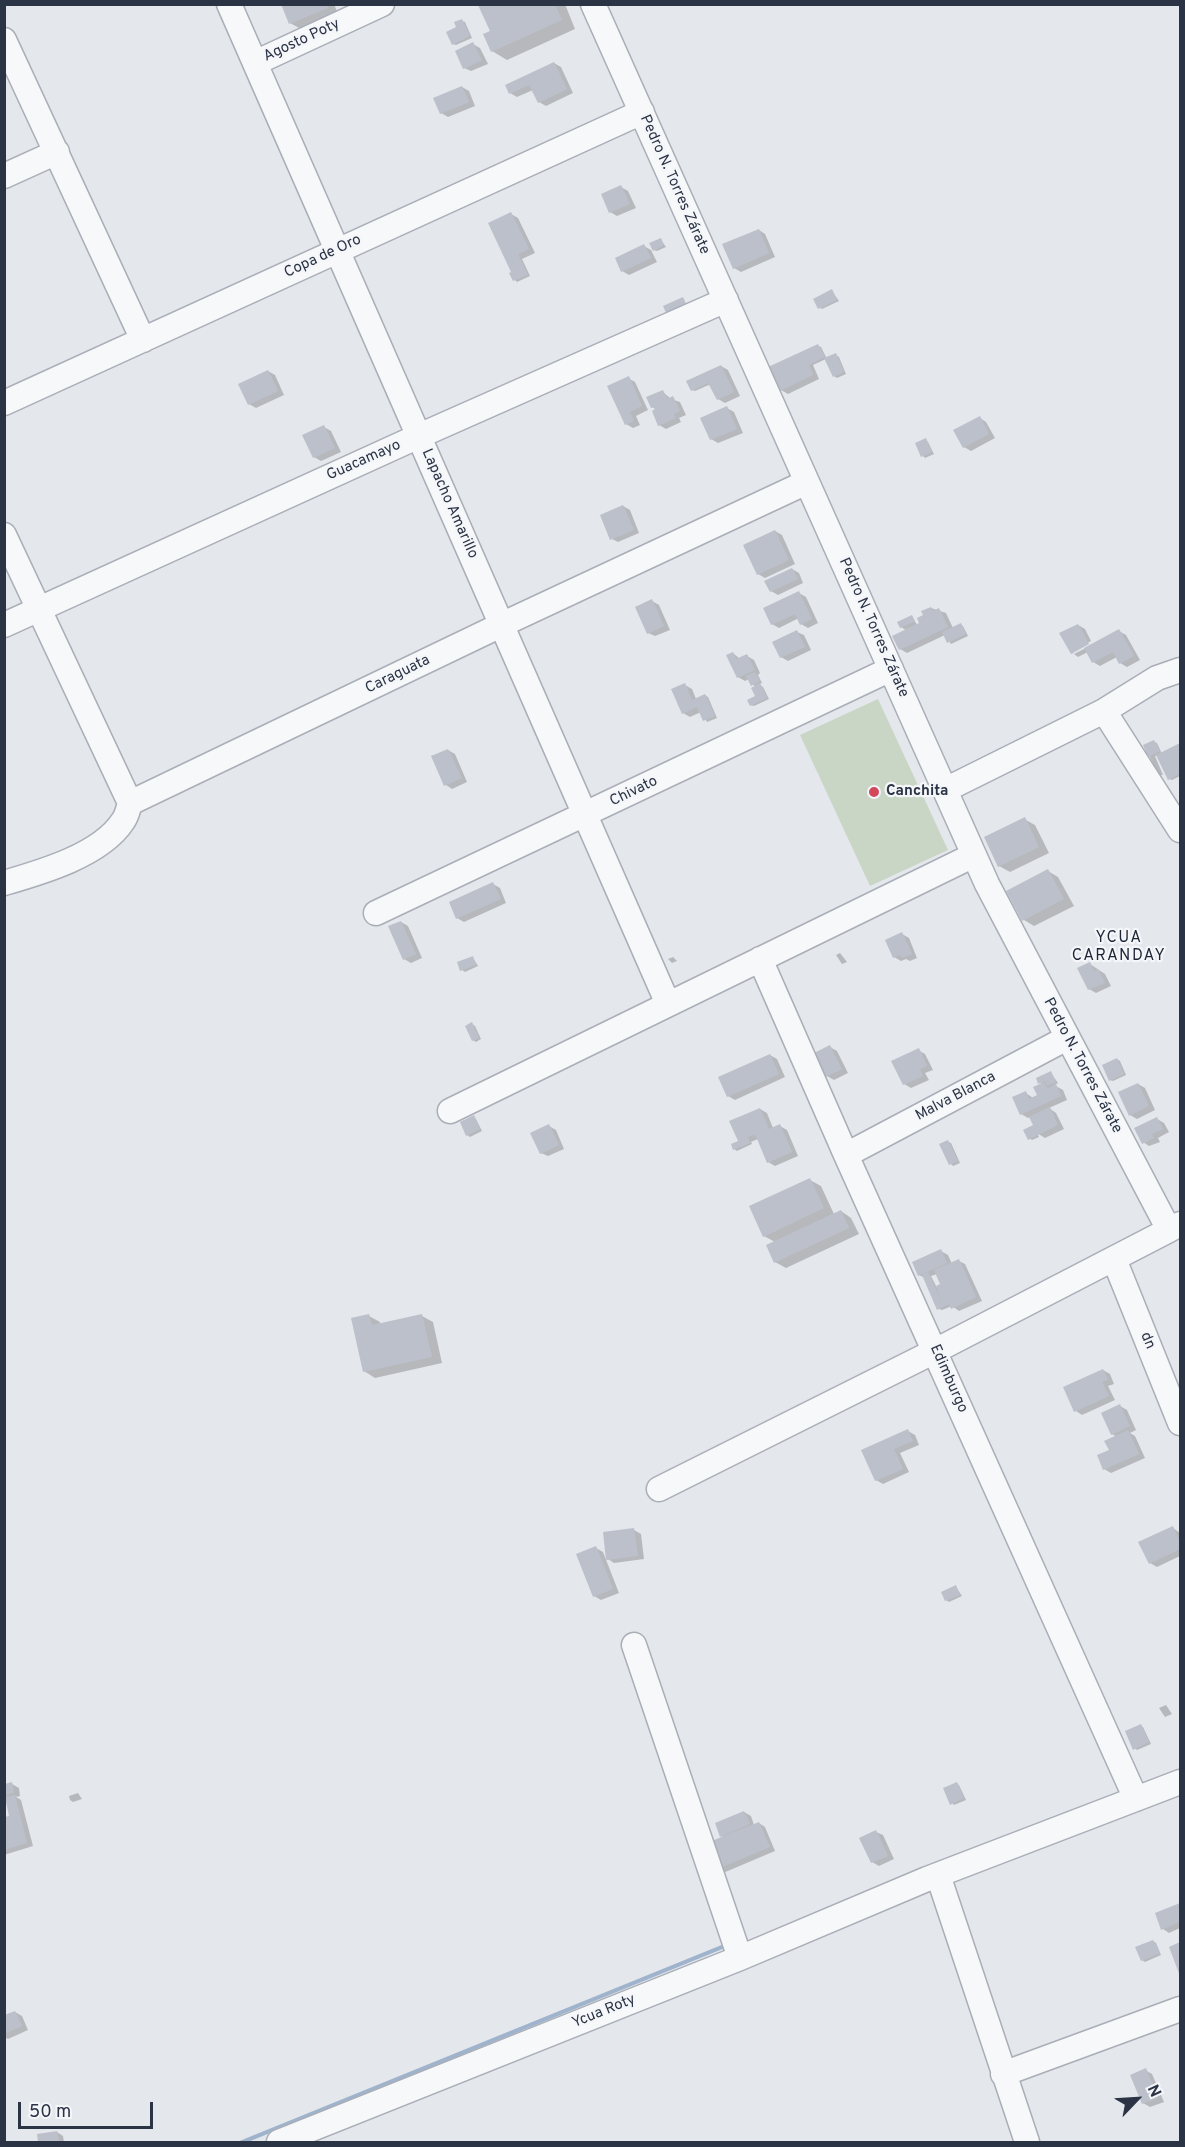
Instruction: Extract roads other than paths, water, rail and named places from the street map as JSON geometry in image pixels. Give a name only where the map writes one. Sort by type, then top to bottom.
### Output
[{"type":"street","name":"Lapacho Amarillo","points":[[229,4],[668,1004]]},
{"type":"street","name":"Agosto Poty","points":[[255,63],[382,4]]},
{"type":"street","name":"Pedro N. Torres Zárate","points":[[594,4],[987,885],[1067,1038],[1175,1227]]},
{"type":"street","points":[[4,40],[143,340]]},
{"type":"street","name":"Copa de Oro","points":[[4,403],[642,112]]},
{"type":"street","points":[[4,176],[57,152]]},
{"type":"street","name":"Guacamayo","points":[[4,625],[419,436],[726,300]]},
{"type":"street","name":"Caraguata","points":[[130,803],[501,625],[807,482]]},
{"type":"street","points":[[4,535],[130,803],[124,820],[101,843],[67,861],[4,883]]},
{"type":"street","name":"Chivato","points":[[376,914],[891,669]]},
{"type":"street","points":[[945,790],[1104,711],[1157,678],[1180,670]]},
{"type":"street","points":[[1104,711],[1180,830]]},
{"type":"street","points":[[450,1111],[974,855]]},
{"type":"street","name":"Edimburgo","points":[[760,959],[1136,1799]]},
{"type":"street","name":"Malva Blanca","points":[[846,1155],[1067,1038]]},
{"type":"street","points":[[659,1489],[935,1351],[1175,1227]]},
{"type":"street","name":"dn","points":[[1114,1259],[1180,1424]]},
{"type":"street","points":[[634,1645],[740,1958]]},
{"type":"street","name":"Ycua Roty","points":[[279,2142],[740,1958],[932,1877],[1180,1782]]},
{"type":"street","points":[[932,1877],[1027,2142]]},
{"type":"street","points":[[1004,2074],[1180,2009]]},
{"type":"water","points":[[724,1944],[725,1948],[248,2142],[237,2142]]},
{"type":"place","name":"Canchita","points":[[874,792]]},
{"type":"district","name":"YCUA CARANDAY","points":[[1119,948]]}]
